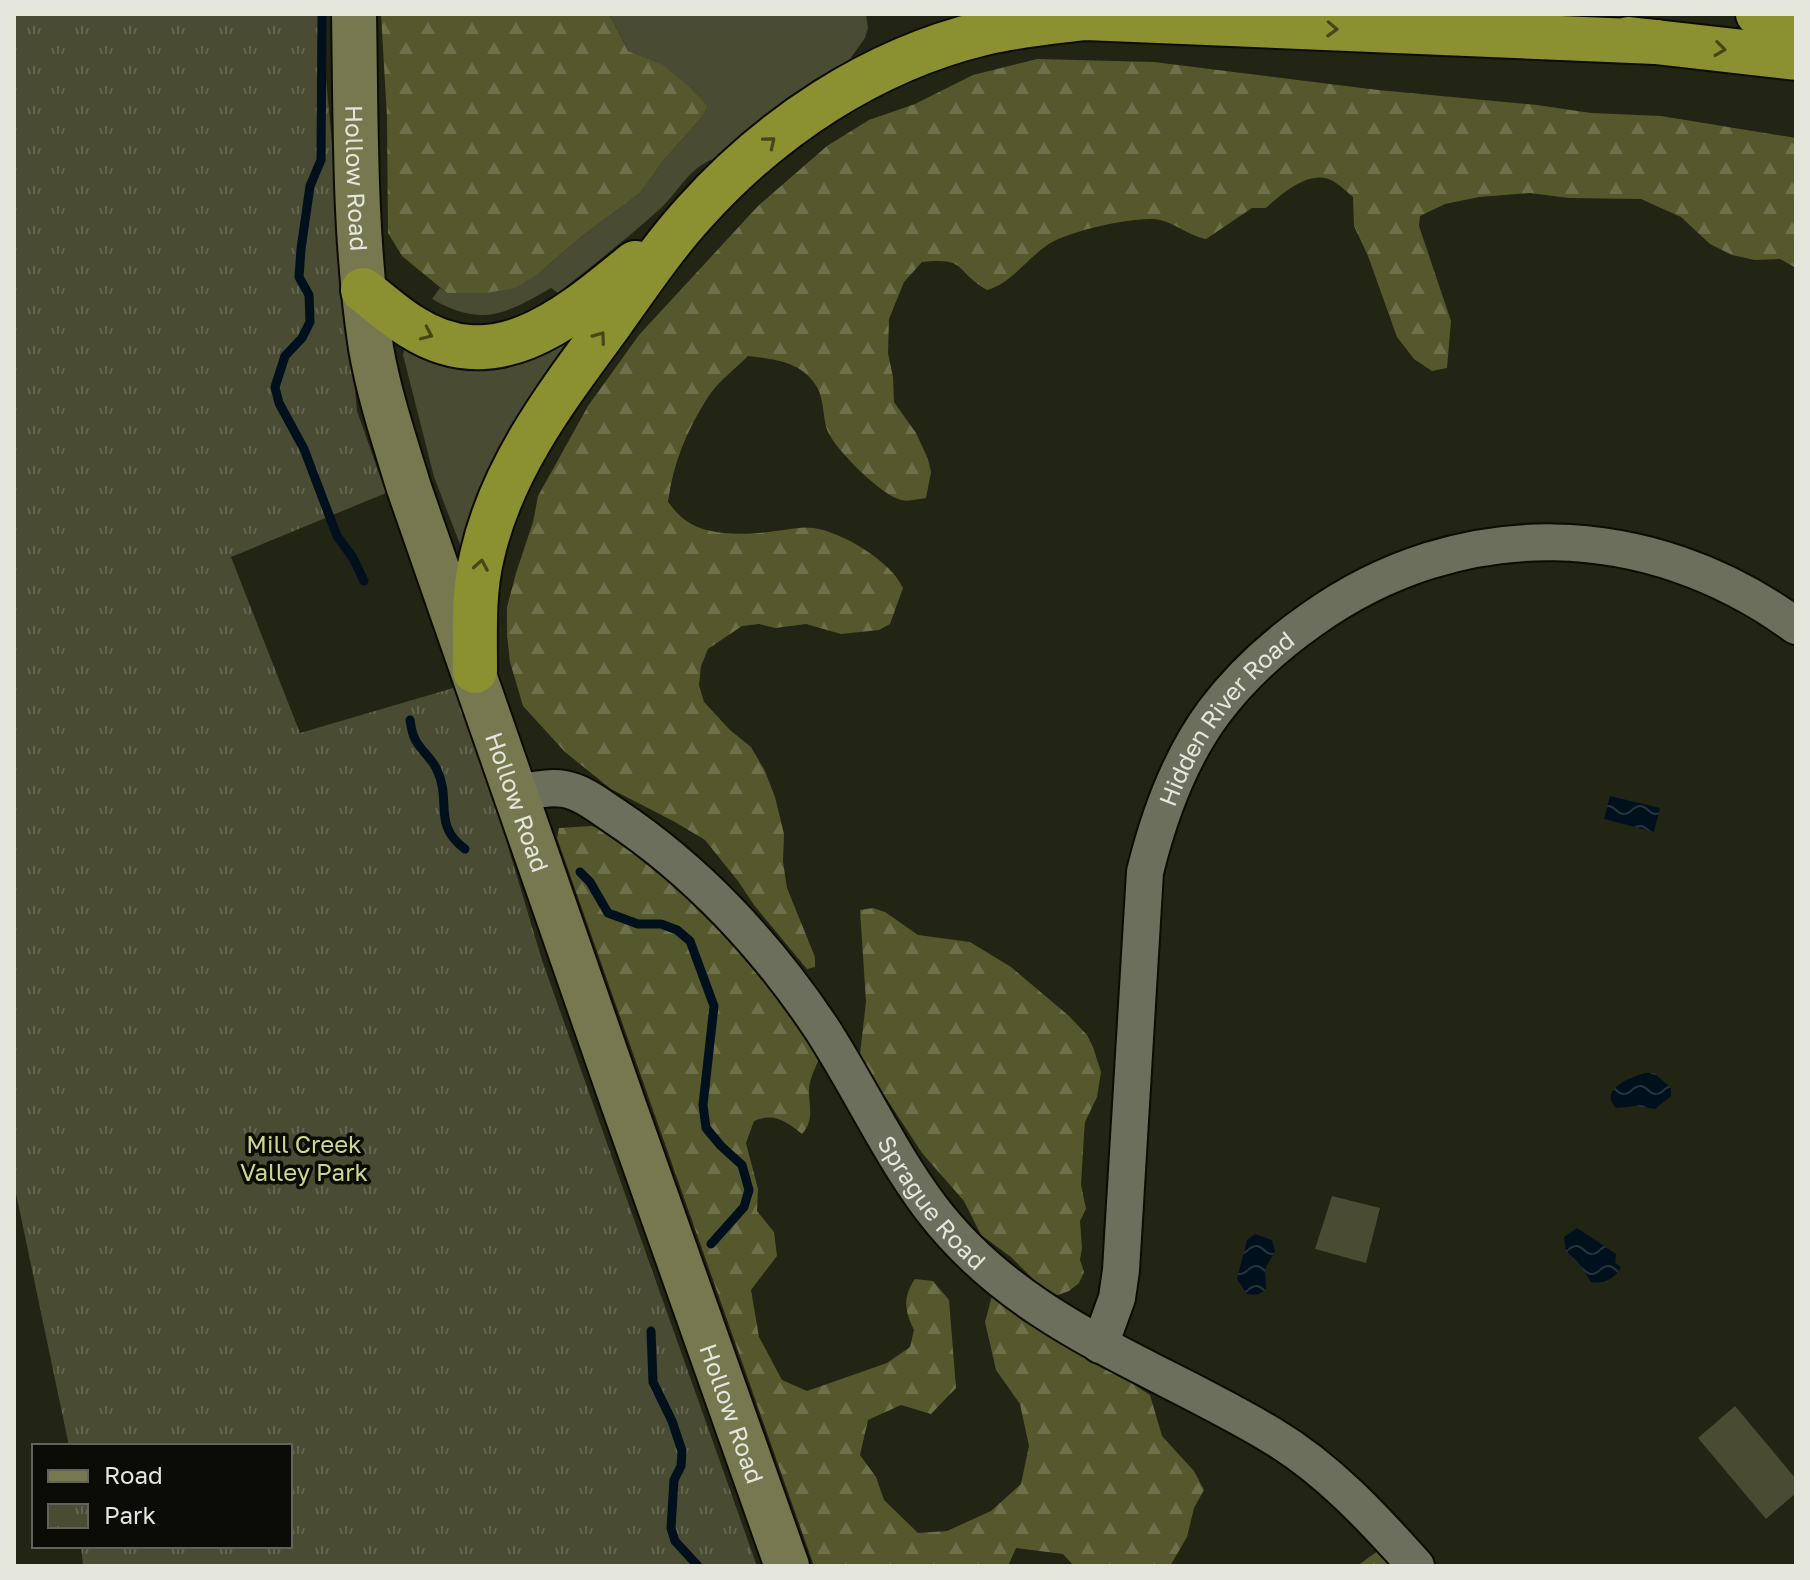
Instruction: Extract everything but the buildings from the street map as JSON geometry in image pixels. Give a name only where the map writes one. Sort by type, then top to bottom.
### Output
[{"type":"highway","points":[[1420,14],[1796,58]]},
{"type":"highway","points":[[1758,14],[1796,18]]},
{"type":"highway","points":[[363,290],[412,328],[444,342],[475,349],[512,344],[546,329],[584,303],[694,213],[774,138],[821,103],[871,75],[933,48],[1030,24],[1086,18],[1656,42]]},
{"type":"highway","points":[[475,671],[475,599],[482,557],[495,509],[517,460],[590,350],[694,213]]},
{"type":"main road","name":"Hollow Road","points":[[354,14],[358,229],[363,290],[372,351],[390,426],[515,793],[787,1566]]},
{"type":"street","name":"Hidden River Road","points":[[1100,1345],[1117,1298],[1121,1270],[1145,872],[1156,829],[1182,766],[1213,714],[1240,680],[1289,636],[1361,587],[1431,559],[1514,543],[1581,543],[1656,557],[1733,586],[1796,626]]},
{"type":"street","name":"Sprague Road","points":[[515,793],[564,789],[583,796],[647,839],[708,892],[760,945],[824,1031],[910,1178],[952,1233],[1008,1287],[1039,1310],[1100,1345],[1293,1449],[1355,1500],[1416,1566]]},
{"type":"green space","name":"Mill Creek Valley Park","points":[[14,14],[320,14],[357,411],[386,493],[231,557],[300,733],[460,686],[542,960],[757,1566],[83,1566],[81,1548],[292,1548],[292,1444],[69,1444],[14,1184]]},
{"type":"green space","points":[[381,14],[609,14],[628,51],[663,65],[708,106],[640,193],[538,274],[515,288],[486,293],[447,293],[402,256],[388,233],[387,117]]},
{"type":"green space","points":[[609,14],[866,14],[868,28],[865,38],[850,59],[716,158],[699,167],[661,208],[558,293],[551,288],[506,311],[479,315],[450,308],[432,299],[440,288],[447,293],[538,274],[640,193],[702,117],[708,106],[663,66],[628,51]]},
{"type":"green space","points":[[1037,59],[1154,62],[1591,113],[1661,116],[1796,138],[1796,268],[1780,259],[1755,260],[1732,255],[1710,244],[1681,217],[1641,199],[1569,198],[1530,193],[1479,197],[1445,204],[1420,216],[1419,226],[1451,321],[1447,368],[1432,371],[1414,359],[1397,337],[1354,226],[1353,197],[1324,178],[1297,184],[1266,208],[1252,208],[1206,239],[1166,222],[1150,219],[1119,222],[1068,235],[1046,246],[1011,277],[987,290],[954,264],[922,262],[904,282],[889,319],[888,353],[894,402],[916,433],[931,472],[926,498],[910,501],[882,490],[840,450],[828,432],[820,395],[809,376],[785,362],[748,356],[712,391],[700,409],[677,460],[668,502],[694,526],[716,532],[753,533],[808,528],[838,535],[877,558],[903,588],[890,624],[879,630],[841,634],[806,624],[775,628],[759,624],[742,626],[708,649],[701,666],[699,685],[704,702],[751,747],[775,797],[784,834],[783,862],[787,888],[815,957],[815,967],[807,969],[705,840],[611,789],[565,752],[523,706],[510,662],[507,607],[538,496],[588,406],[639,335],[758,206],[827,146],[869,120],[915,104],[973,75]]},
{"type":"green space","points":[[577,335],[463,552],[434,477],[404,350],[452,367],[493,370],[533,359]]},
{"type":"green space","points":[[592,826],[633,842],[704,904],[823,1050],[810,1082],[810,1116],[802,1134],[780,1120],[761,1118],[754,1121],[746,1143],[758,1189],[757,1211],[774,1232],[777,1256],[751,1290],[759,1337],[782,1380],[807,1391],[887,1363],[910,1347],[914,1330],[906,1304],[911,1286],[915,1279],[933,1281],[949,1300],[956,1388],[931,1414],[901,1405],[868,1420],[860,1455],[876,1477],[884,1500],[918,1533],[947,1531],[991,1511],[1021,1484],[1029,1446],[1020,1404],[996,1370],[985,1322],[993,1292],[1150,1395],[1162,1436],[1194,1471],[1204,1490],[1194,1508],[1187,1537],[1170,1566],[1074,1566],[1063,1554],[1016,1548],[1008,1566],[814,1566],[557,838],[559,828]]},
{"type":"green space","points":[[873,908],[885,912],[918,935],[970,942],[1011,967],[1087,1035],[1101,1072],[1097,1097],[1085,1122],[1081,1185],[1086,1209],[1080,1221],[1080,1260],[1084,1272],[1079,1283],[1069,1291],[1058,1295],[1047,1293],[1011,1257],[981,1235],[964,1201],[922,1153],[870,1078],[860,1054],[866,1002],[860,910]]},
{"type":"green space","points":[[1332,1196],[1380,1208],[1366,1263],[1315,1249]]},
{"type":"green space","points":[[1735,1406],[1796,1479],[1796,1493],[1766,1519],[1698,1438]]},
{"type":"green space","points":[[1386,1545],[1402,1566],[1357,1566]]},
{"type":"water","points":[[1610,796],[1660,808],[1654,832],[1604,819]]},
{"type":"water","points":[[1645,1073],[1654,1073],[1671,1088],[1671,1096],[1655,1109],[1636,1106],[1616,1108],[1611,1095],[1618,1085]]},
{"type":"water","points":[[1577,1228],[1616,1254],[1615,1263],[1621,1267],[1612,1278],[1591,1282],[1578,1262],[1566,1251],[1564,1237]]},
{"type":"water","points":[[1255,1234],[1272,1240],[1275,1251],[1265,1269],[1266,1289],[1247,1294],[1237,1279],[1247,1240]]},
{"type":"waterway","points":[[322,14],[321,160],[310,186],[299,277],[309,295],[310,322],[302,338],[285,356],[275,387],[279,403],[304,449],[337,536],[353,558],[364,581]]},
{"type":"waterway","points":[[410,720],[414,737],[435,766],[441,781],[449,831],[465,849]]},
{"type":"waterway","points":[[580,872],[590,882],[608,913],[638,924],[661,924],[677,930],[690,941],[714,1006],[703,1105],[706,1128],[742,1165],[749,1190],[744,1207],[711,1244]]},
{"type":"waterway","points":[[651,1331],[653,1382],[672,1421],[682,1451],[681,1466],[674,1480],[671,1528],[675,1541],[698,1566]]}]
